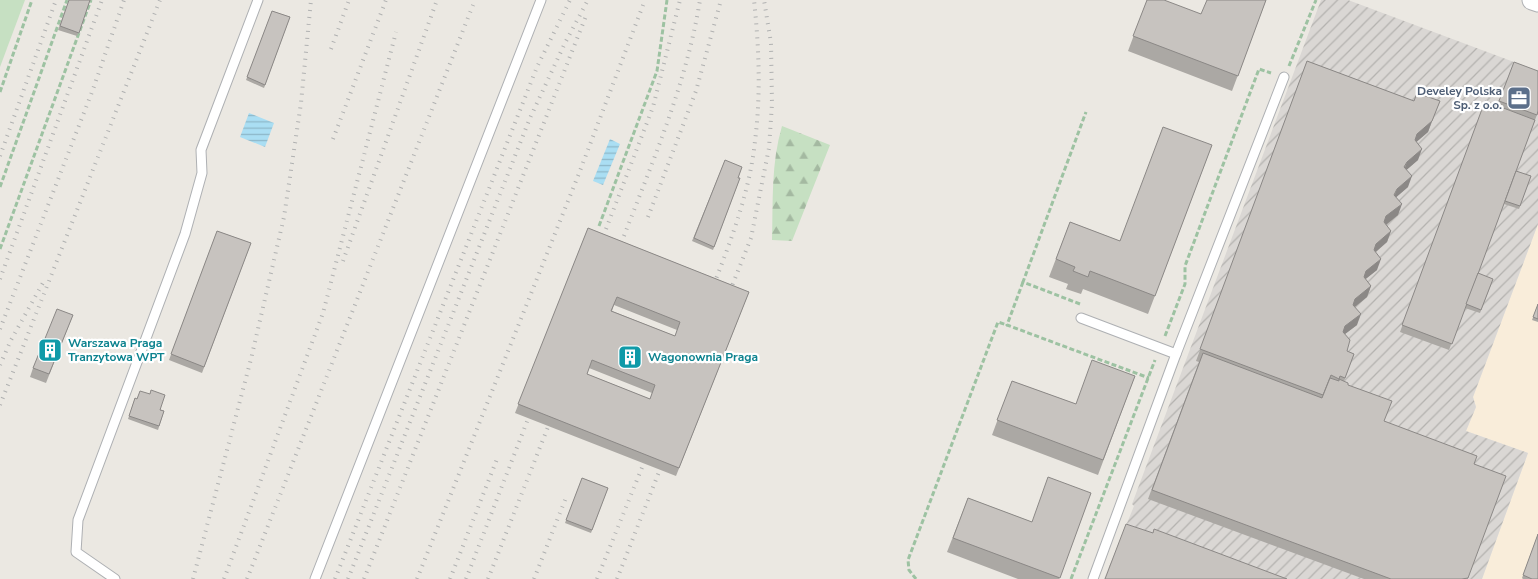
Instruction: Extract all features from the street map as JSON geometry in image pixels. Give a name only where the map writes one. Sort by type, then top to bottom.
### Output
[{"type":"street","points":[[1532,0],[1538,2]]},
{"type":"lane","points":[[115,579],[76,552],[78,520],[185,234],[202,173],[201,150],[258,0]]},
{"type":"lane","points":[[315,579],[541,0]]},
{"type":"lane","points":[[1093,579],[1176,354],[1284,78]]},
{"type":"lane","points":[[1081,318],[1176,354]]},
{"type":"path","points":[[0,92],[32,0]]},
{"type":"path","points":[[0,187],[67,0]]},
{"type":"path","points":[[0,249],[91,0]]},
{"type":"path","points":[[599,226],[657,71],[667,0]]},
{"type":"path","points":[[1071,579],[1185,284],[1185,266],[1259,69],[1284,78],[1316,0]]},
{"type":"path","points":[[1006,325],[1086,112]]},
{"type":"path","points":[[1022,282],[1085,306]]},
{"type":"path","points":[[916,579],[910,570],[908,560],[998,322],[1149,378]]},
{"type":"shaded area","points":[[1321,0],[1348,0],[1538,71],[1538,224],[1473,397],[1476,407],[1466,431],[1528,453],[1482,579],[1104,579],[1134,506],[1132,504]]},
{"type":"shaded area","points":[[1538,224],[1538,579],[1482,579],[1528,453],[1466,431],[1476,407],[1473,397]]},
{"type":"green space","points":[[0,0],[25,0],[0,67]]},
{"type":"green space","points":[[782,126],[830,145],[792,241],[772,240],[774,168]]},
{"type":"water","points":[[249,113],[274,123],[265,147],[240,137]]},
{"type":"water","points":[[610,139],[620,144],[603,185],[593,181]]},
{"type":"building","points":[[69,0],[90,0],[79,33],[60,26]]},
{"type":"building","points":[[1147,0],[1164,0],[1201,14],[1207,0],[1266,0],[1238,76],[1133,36]]},
{"type":"building","points":[[272,11],[290,17],[265,85],[247,77]]},
{"type":"building","points":[[1307,61],[1414,101],[1417,93],[1440,101],[1432,121],[1417,134],[1415,140],[1422,149],[1404,167],[1412,176],[1397,189],[1394,195],[1402,204],[1386,216],[1384,222],[1391,231],[1376,244],[1374,250],[1381,259],[1366,271],[1364,277],[1371,286],[1355,299],[1353,305],[1361,314],[1345,326],[1343,332],[1350,340],[1347,351],[1354,354],[1345,378],[1340,376],[1339,379],[1331,375],[1323,395],[1200,349]]},
{"type":"building","name":"Develey Polska Sp. z o.o.","points":[[1514,62],[1538,71],[1537,115],[1499,101]]},
{"type":"building","points":[[1485,101],[1535,120],[1452,344],[1402,325]]},
{"type":"building","points":[[1163,127],[1212,145],[1155,296],[1090,271],[1088,277],[1073,271],[1075,267],[1056,259],[1070,222],[1120,241]]},
{"type":"building","points":[[725,160],[742,167],[738,178],[740,178],[714,247],[694,238]]},
{"type":"building","points":[[1516,171],[1531,176],[1520,206],[1505,201]]},
{"type":"building","name":"Wagonownia Praga","points":[[588,228],[749,292],[679,468],[518,404]],"holes":[[[617,297],[680,322],[675,336],[611,311]],[[592,360],[655,385],[650,399],[587,374]]]},
{"type":"building","points":[[217,231],[251,243],[204,367],[171,354]]},
{"type":"building","points":[[1478,273],[1493,279],[1481,310],[1466,304]]},
{"type":"building","points":[[1538,304],[1538,319],[1533,317]]},
{"type":"building","name":"Warszawa Praga Tranzytowa WPT","points":[[57,309],[73,315],[49,374],[33,368]]},
{"type":"building","points":[[1203,353],[1322,398],[1330,378],[1339,381],[1339,379],[1348,383],[1348,385],[1392,401],[1384,421],[1477,456],[1474,464],[1506,476],[1468,578],[1391,579],[1152,490]]},
{"type":"building","points":[[1092,360],[1135,376],[1103,460],[997,420],[1012,381],[1076,404]]},
{"type":"building","points":[[151,390],[165,395],[160,410],[164,411],[159,426],[129,416],[135,398],[137,399],[140,391],[150,394]]},
{"type":"building","points":[[1048,477],[1091,493],[1060,578],[953,538],[968,498],[1032,522]]},
{"type":"building","points":[[582,478],[608,488],[592,530],[566,520]]},
{"type":"building","points":[[1126,524],[1153,533],[1154,529],[1287,579],[1105,579]]},
{"type":"building","points":[[1538,534],[1538,579],[1532,579],[1523,575]]},
{"type":"railway","points":[[0,156],[56,0]]},
{"type":"railway","points":[[0,279],[102,0]]},
{"type":"railway","points":[[0,329],[92,92],[124,0]]},
{"type":"railway","points":[[0,405],[160,0]]},
{"type":"railway","points":[[193,579],[251,359],[284,217],[301,103],[311,0]]},
{"type":"railway","points":[[331,49],[349,0]]},
{"type":"railway","points":[[333,139],[386,0]]},
{"type":"railway","points":[[343,261],[437,0]]},
{"type":"railway","points":[[247,579],[475,0]]},
{"type":"railway","points":[[335,579],[537,67],[570,0]]},
{"type":"railway","points":[[348,579],[530,118],[565,43],[588,0]]},
{"type":"railway","points":[[417,579],[578,176],[645,0]]},
{"type":"railway","points":[[601,242],[653,107],[680,0]]},
{"type":"railway","points":[[619,249],[666,126],[686,64],[700,0]]},
{"type":"railway","points":[[648,217],[696,91],[721,0]]},
{"type":"railway","points":[[714,284],[745,196],[753,159],[759,88],[754,0]]},
{"type":"railway","points":[[730,291],[751,238],[769,148],[772,104],[771,43],[764,0]]},
{"type":"railway","points":[[364,579],[586,16]]},
{"type":"railway","points":[[224,579],[323,313],[396,32]]},
{"type":"railway","points":[[0,365],[11,340],[44,281]]},
{"type":"railway","points":[[466,579],[528,419]]},
{"type":"railway","points":[[488,579],[548,427]]},
{"type":"railway","points":[[450,579],[497,459]]},
{"type":"railway","points":[[597,579],[643,465]]},
{"type":"railway","points":[[617,579],[659,472]]},
{"type":"railway","points":[[534,579],[567,495]]},
{"type":"place","name":"Develey Polska Sp. z o.o.","points":[[1519,98]]},
{"type":"place","name":"Warszawa Praga Tranzytowa WPT","points":[[50,350]]},
{"type":"place","name":"Wagonownia Praga","points":[[630,357]]}]
